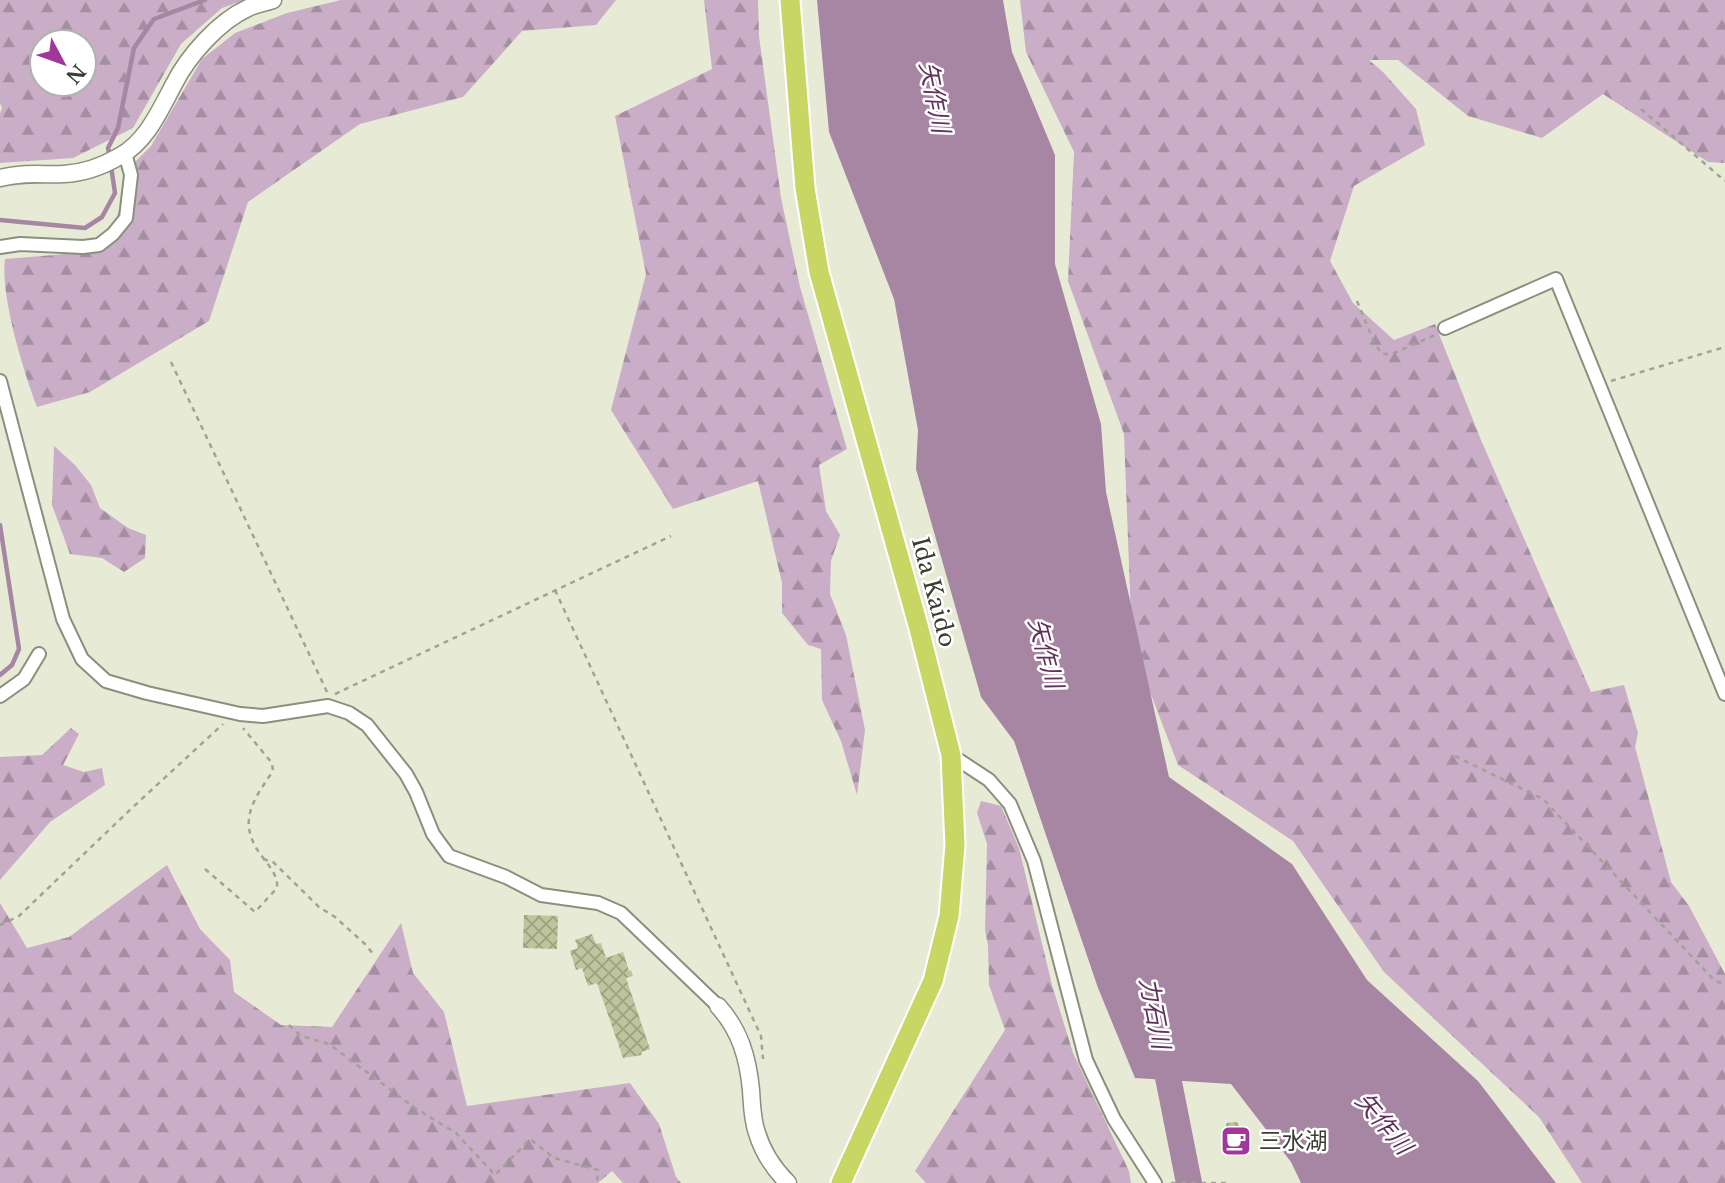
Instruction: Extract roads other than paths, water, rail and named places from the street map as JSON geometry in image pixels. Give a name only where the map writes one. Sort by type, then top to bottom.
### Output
[{"type":"highway","name":"Ida Kaido","points":[[790,0],[805,188],[819,272],[918,625],[951,755],[955,845],[949,916],[933,981],[841,1183]]},
{"type":"street","points":[[0,178],[34,173],[65,174],[93,169],[122,155],[144,135],[160,113],[175,80],[203,40],[247,8],[273,0]]},
{"type":"street","points":[[0,247],[20,244],[83,247],[99,245],[113,234],[126,218],[131,175],[122,155]]},
{"type":"street","points":[[1445,328],[1556,279],[1725,694]]},
{"type":"street","points":[[0,381],[63,619],[82,659],[106,681],[231,712],[263,716],[329,702],[349,713],[374,733],[406,774],[433,834],[449,856],[497,873],[541,895],[598,903],[621,913],[718,1006],[730,1021],[742,1043],[748,1066],[753,1118],[760,1142],[768,1158],[788,1183]]},
{"type":"street","points":[[0,696],[24,679],[39,654]]},
{"type":"street","points":[[951,755],[989,780],[1010,804],[1034,861],[1086,1060],[1114,1119],[1155,1183]]},
{"type":"water","name":"矢作川","points":[[817,0],[1003,0],[1012,52],[1055,155],[1055,264],[1101,424],[1106,492],[1169,777],[1292,864],[1367,980],[1478,1081],[1556,1183],[1301,1183],[1291,1162],[1231,1084],[1135,1078],[1098,988],[1014,741],[981,697],[916,469],[918,430],[894,299],[829,132]]},
{"type":"waterway","points":[[110,158],[108,148],[118,128],[134,48],[154,19],[205,0]]},
{"type":"waterway","points":[[0,220],[85,228],[102,217],[115,193],[111,166]]},
{"type":"waterway","points":[[0,525],[19,649],[12,665],[0,675]]},
{"type":"waterway","name":"力石川","points":[[1162,1047],[1189,1183]]},
{"type":"place","name":"三水湖","points":[[1236,1141]]}]
